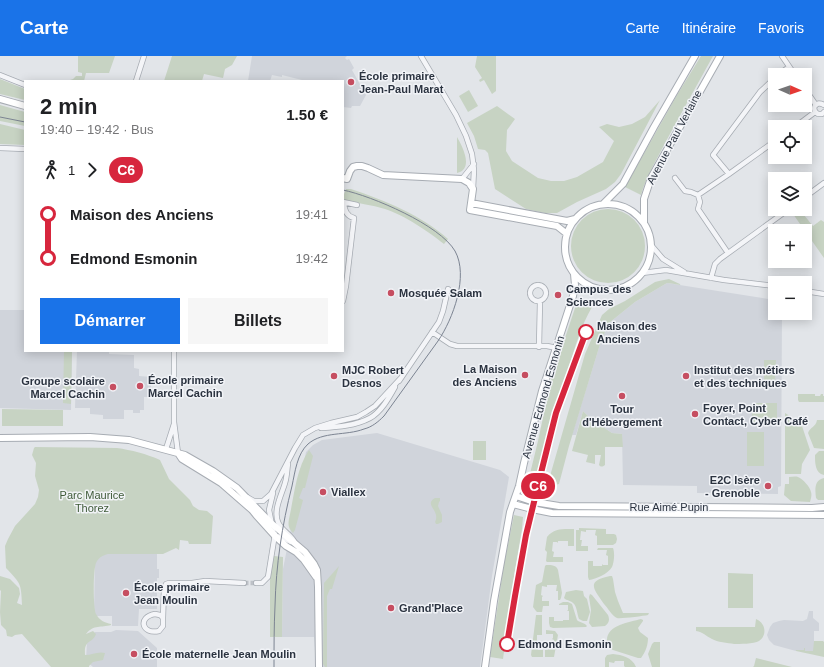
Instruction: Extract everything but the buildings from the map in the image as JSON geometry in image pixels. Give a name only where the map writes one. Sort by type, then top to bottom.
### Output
[{"type":"main road","name":"Avenue Paul Verlaine","points":[[603,204],[623,184],[654,126],[696,56]]},
{"type":"main road","name":"Avenue Paul Verlaine","points":[[644,223],[644,199],[651,178],[720,56]]},
{"type":"main road","points":[[0,99],[24,106]]},
{"type":"main road","points":[[344,178],[347,179],[353,167],[362,166],[383,175],[462,179],[469,183],[473,189],[470,206]]},
{"type":"main road","points":[[603,204],[611,204],[626,208],[633,212],[644,223],[649,234],[651,246],[648,262],[642,273],[632,283],[609,290],[587,285],[580,280],[569,266],[565,250],[567,234],[575,219],[580,213],[587,209],[595,205],[603,204]]},
{"type":"main road","points":[[470,206],[567,221],[575,219]]},
{"type":"main road","points":[[470,206],[557,226],[567,234]]},
{"type":"main road","name":"Avenue Edmond Esmonin","points":[[485,667],[494,601],[510,512],[516,496],[542,391],[574,292],[574,274]]},
{"type":"main road","points":[[574,292],[587,285]]},
{"type":"main road","points":[[0,438],[90,437],[129,440],[185,454],[214,471],[236,488],[262,514],[275,523],[305,552],[317,570],[319,667]]},
{"type":"main road","points":[[178,453],[182,459],[221,483],[252,510],[275,536],[304,560],[317,578]]},
{"type":"main road","name":"Rue Aimé Pupin","points":[[516,496],[534,502],[559,506],[824,507]]},
{"type":"main road","name":"Rue Aimé Pupin","points":[[513,504],[552,513],[824,515]]},
{"type":"street","points":[[136,80],[144,56]]},
{"type":"street","points":[[421,56],[466,136],[474,164],[473,189]]},
{"type":"street","points":[[782,56],[789,67]]},
{"type":"street","points":[[0,75],[24,85]]},
{"type":"street","points":[[729,174],[713,155],[760,92],[768,85]]},
{"type":"street","points":[[812,99],[816,104]]},
{"type":"street","points":[[816,104],[824,103]]},
{"type":"street","points":[[815,112],[814,107],[816,104]]},
{"type":"street","points":[[815,112],[818,114],[823,114]]},
{"type":"street","points":[[804,120],[815,112]]},
{"type":"street","points":[[698,195],[768,146]]},
{"type":"street","points":[[0,148],[24,150]]},
{"type":"street","points":[[462,179],[474,164]]},
{"type":"street","points":[[675,178],[685,191],[698,195]]},
{"type":"street","points":[[812,192],[824,184]]},
{"type":"street","points":[[698,195],[700,202],[698,209],[728,253]]},
{"type":"street","points":[[344,202],[357,205]]},
{"type":"street","points":[[344,207],[345,212],[354,218],[344,296]]},
{"type":"street","points":[[711,278],[715,264],[720,259],[779,216]]},
{"type":"street","points":[[651,246],[664,260],[687,274]]},
{"type":"street","points":[[642,273],[666,270],[711,278],[768,285]]},
{"type":"street","points":[[275,523],[269,513],[271,499],[295,448],[303,435],[315,428],[358,423],[370,418],[379,411],[439,322],[448,289]]},
{"type":"street","points":[[812,292],[824,294]]},
{"type":"street","points":[[539,347],[540,301]]},
{"type":"street","points":[[432,332],[450,344],[457,346],[548,346],[557,348]]},
{"type":"street","points":[[174,352],[174,422],[178,453]]},
{"type":"street","points":[[166,449],[174,422]]},
{"type":"street","points":[[256,583],[262,583],[268,577],[275,536],[277,507],[285,482],[289,460]]},
{"type":"street","points":[[242,494],[254,500],[263,501],[275,488]]},
{"type":"street","points":[[252,510],[266,514],[272,512],[277,507]]},
{"type":"street","points":[[275,536],[281,537],[296,544]]},
{"type":"street","points":[[273,548],[276,545],[283,543]]},
{"type":"street","points":[[163,618],[160,615],[155,614],[148,616],[144,620],[144,625],[149,631],[154,632],[159,631],[163,626],[164,588],[166,584],[205,581],[244,583]]},
{"type":"shaded area","name":"École primaire Jean-Paul Marat","points":[[252,56],[347,56],[345,58],[347,60],[349,59],[354,68],[352,70],[366,95],[360,106],[352,106],[351,108],[344,107],[344,80],[302,80],[282,75],[282,77],[272,75],[270,80],[248,80]]},
{"type":"shaded area","name":"Institut des métiers et des techniques","points":[[667,283],[768,299],[768,320],[782,320],[781,486],[778,487],[778,494],[697,493],[697,486],[623,485],[622,434],[612,433],[591,419],[583,411],[576,435],[572,435],[601,341],[609,323],[635,302]]},
{"type":"shaded area","points":[[0,310],[24,310],[24,352],[72,352],[71,410],[0,408]]},
{"type":"shaded area","name":"Groupe scolaire Marcel Cachin","points":[[77,352],[109,352],[109,354],[134,355],[134,368],[139,369],[139,376],[151,377],[151,397],[144,397],[144,410],[140,410],[140,413],[133,413],[133,410],[124,410],[124,419],[103,419],[103,415],[90,414],[90,408],[75,408]]},
{"type":"shaded area","name":"Grand'Place","points":[[377,433],[500,470],[509,477],[492,576],[480,667],[316,667],[314,637],[282,637],[283,569],[306,452],[313,445],[322,440]]},
{"type":"shaded area","name":"École primaire Jean Moulin","points":[[157,553],[157,569],[159,569],[159,578],[157,578],[157,609],[139,609],[138,626],[112,626],[112,616],[94,616],[95,554]]},
{"type":"shaded area","points":[[809,611],[813,611],[813,618],[819,623],[819,631],[814,631],[814,651],[796,651],[774,645],[769,640],[767,635],[773,623],[784,620],[803,621],[807,619]]},
{"type":"shaded area","name":"École maternelle Jean Moulin","points":[[116,630],[138,631],[157,648],[157,667],[93,667],[86,661],[87,641],[95,632],[111,632]]},
{"type":"green space","points":[[78,56],[115,56],[109,73],[86,73],[84,80],[70,80],[76,76],[82,76],[82,73],[78,72]]},
{"type":"green space","points":[[172,56],[237,56],[232,65],[225,69],[223,78],[204,74],[202,80],[164,80]]},
{"type":"green space","points":[[477,56],[496,56],[496,91],[492,94],[484,80],[480,82],[479,80],[482,78],[475,67]]},
{"type":"green space","points":[[701,56],[713,56],[655,163],[641,195],[625,187],[677,95]]},
{"type":"green space","points":[[0,79],[24,89],[24,100],[0,94]]},
{"type":"green space","points":[[469,90],[478,106],[468,112],[459,96]]},
{"type":"green space","points":[[660,100],[621,174],[615,182],[606,189],[557,213],[545,213],[526,209],[495,189],[488,153],[485,150],[478,149],[474,136],[467,123],[497,106],[515,119],[507,130],[506,151],[512,161],[538,178],[551,181],[564,181],[577,177],[603,162],[614,141],[599,127],[607,124],[619,127],[632,124],[645,117]]},
{"type":"green space","points":[[0,105],[24,112],[24,126],[0,121]]},
{"type":"green space","points":[[0,124],[24,130],[24,145],[0,144]]},
{"type":"green space","points":[[457,137],[461,144],[466,162],[463,170],[457,173]]},
{"type":"green space","points":[[346,189],[351,189],[390,204],[415,216],[438,230],[448,239],[444,244],[416,224],[400,215],[375,206],[344,200]]},
{"type":"green space","points":[[608,209],[629,215],[639,225],[645,246],[639,267],[629,277],[608,283],[587,277],[577,267],[571,246],[577,225],[587,215]]},
{"type":"green space","points":[[794,216],[805,216],[811,224],[800,224]]},
{"type":"green space","points":[[821,220],[824,222],[824,258],[812,241],[812,225],[813,226]]},
{"type":"green space","points":[[669,279],[682,285],[667,283],[635,302],[609,323],[601,341],[559,484],[555,485],[548,483],[585,354],[602,315],[609,309],[655,282]]},
{"type":"green space","points":[[577,302],[592,307],[576,344],[554,413],[533,491],[526,490],[551,380]]},
{"type":"green space","points":[[64,352],[72,352],[71,404],[63,403]]},
{"type":"green space","points":[[764,360],[776,360],[775,383],[764,383]]},
{"type":"green space","points":[[798,394],[815,394],[815,396],[820,396],[823,394],[824,402],[799,402]]},
{"type":"green space","points":[[752,403],[777,403],[777,424],[752,424]]},
{"type":"green space","points":[[2,409],[63,410],[63,426],[2,426]]},
{"type":"green space","points":[[583,411],[591,419],[612,433],[622,434],[623,447],[605,447],[605,465],[599,465],[601,455],[595,455],[595,464],[586,462],[588,455],[572,451]]},
{"type":"green space","points":[[785,413],[800,420],[810,450],[802,464],[801,474],[785,474]]},
{"type":"green space","points":[[817,420],[824,420],[824,449],[814,448],[808,433]]},
{"type":"green space","points":[[747,432],[764,432],[764,466],[747,466]]},
{"type":"green space","points":[[473,441],[486,441],[486,460],[473,460]]},
{"type":"green space","name":"Parc Maurice Thorez","points":[[35,447],[117,448],[139,452],[155,458],[160,460],[169,479],[190,500],[193,506],[199,510],[207,511],[213,516],[211,544],[189,544],[188,541],[180,540],[179,550],[176,548],[163,554],[108,554],[98,560],[94,573],[95,610],[100,620],[111,625],[92,629],[86,634],[93,631],[96,634],[87,644],[85,655],[100,652],[105,653],[103,660],[93,662],[89,667],[51,667],[22,634],[12,637],[7,636],[6,630],[1,625],[0,576],[10,579],[19,588],[20,594],[17,603],[22,605],[19,584],[15,577],[6,568],[5,546],[15,526],[35,504],[38,497],[39,490],[35,476],[36,463],[32,455]]},
{"type":"green space","points":[[309,450],[313,456],[305,488],[303,488],[299,498],[303,500],[293,533],[289,528],[288,523],[298,474]]},
{"type":"green space","points":[[819,451],[824,451],[824,475],[817,470],[815,464],[815,455]]},
{"type":"green space","points":[[789,477],[798,477],[806,483],[811,493],[810,502],[791,501],[784,495],[785,484],[789,484]]},
{"type":"green space","points":[[824,478],[824,500],[818,500],[815,492],[816,486],[818,481]]},
{"type":"green space","points":[[435,498],[440,498],[438,506],[442,515],[442,522],[438,524],[435,522],[436,514],[431,506],[432,501]]},
{"type":"green space","points":[[514,515],[523,517],[503,659],[490,657],[504,564]]},
{"type":"green space","points":[[579,528],[606,529],[606,534],[616,535],[616,543],[613,545],[597,545],[597,536],[595,535],[596,530],[586,530],[586,532],[581,531],[581,546],[588,546],[588,551],[576,551],[576,530],[579,530]]},
{"type":"green space","points":[[562,529],[574,529],[574,546],[568,546],[568,541],[558,541],[558,543],[553,542],[553,557],[563,557],[563,562],[547,562],[547,552],[545,550],[547,537],[553,532]]},
{"type":"green space","points":[[598,548],[613,548],[613,565],[605,574],[589,580],[588,561],[593,561],[593,566],[602,566],[602,564],[608,565],[608,556],[606,555],[607,550],[597,550]]},
{"type":"green space","points":[[274,556],[283,557],[282,637],[270,637],[270,579]]},
{"type":"green space","points":[[546,565],[557,568],[562,593],[560,600],[558,600],[558,591],[556,591],[557,585],[547,585],[547,587],[542,586],[542,601],[549,601],[549,606],[543,606],[542,612],[537,612],[533,607],[536,585],[542,582]]},
{"type":"green space","points":[[339,566],[332,589],[330,589],[327,596],[327,667],[325,667],[323,664],[324,583]]},
{"type":"green space","points":[[728,573],[753,574],[753,608],[728,608]]},
{"type":"green space","points":[[612,576],[615,592],[623,613],[649,613],[648,615],[619,618],[613,616],[597,594],[594,586],[594,583],[597,580]]},
{"type":"green space","points":[[576,590],[583,591],[584,596],[587,599],[590,612],[587,621],[579,619],[574,604],[564,598],[566,592]]},
{"type":"green space","points":[[590,594],[608,615],[609,621],[605,626],[592,627],[589,623],[591,610]]},
{"type":"green space","points":[[563,602],[572,604],[577,620],[585,624],[587,626],[586,627],[550,627],[549,617],[554,617],[554,621],[569,620],[569,611],[567,611],[568,605],[559,605]]},
{"type":"green space","points":[[536,615],[542,615],[542,635],[537,635],[537,644],[539,644],[538,650],[543,650],[543,657],[532,657],[531,655]]},
{"type":"green space","points":[[641,619],[643,621],[638,628],[640,632],[648,638],[648,643],[641,658],[613,650],[607,645],[608,635],[611,631],[625,623]]},
{"type":"green space","points":[[756,619],[762,623],[764,635],[759,641],[754,643],[734,644],[720,642],[696,631],[696,627],[755,627]]},
{"type":"green space","points":[[546,630],[555,631],[558,635],[554,657],[545,657],[545,650],[548,650],[548,648],[554,649],[554,640],[552,639],[553,634],[546,634]]},
{"type":"green space","points":[[814,641],[824,642],[824,657],[796,651],[804,650],[805,648],[805,651],[813,651]]},
{"type":"green space","points":[[654,642],[660,642],[660,667],[652,667],[648,654]]},
{"type":"green space","points":[[613,654],[629,659],[636,667],[625,667],[624,661],[615,661],[614,663],[609,662],[609,667],[605,667],[605,658],[607,655]]},
{"type":"green space","points":[[756,658],[792,667],[753,667]]},
{"type":"tunnel","points":[[244,583],[256,583]]},
{"type":"tram line","points":[[0,117],[24,122]]},
{"type":"tram line","points":[[274,667],[278,560],[285,515],[295,469],[301,453],[304,448],[314,440],[328,435],[367,428],[375,424],[384,416],[444,332],[454,309],[460,285],[459,261],[455,251],[447,241],[435,231],[421,222],[387,205],[371,198],[344,190]]},
{"type":"bus line","name":"C6","points":[[507,644],[526,535],[556,413],[586,332]]},
{"type":"place","name":"École primaire Jean-Paul Marat","points":[[351,82]]},
{"type":"place","name":"Mosquée Salam","points":[[391,293]]},
{"type":"place","name":"Campus des Sciences","points":[[558,295]]},
{"type":"place","name":"Maison des Anciens","points":[[586,332]]},
{"type":"place","name":"La Maison des Anciens","points":[[525,375]]},
{"type":"place","name":"MJC Robert Desnos","points":[[334,376]]},
{"type":"place","name":"Institut des métiers et des techniques","points":[[686,376]]},
{"type":"place","name":"École primaire Marcel Cachin","points":[[140,386]]},
{"type":"place","name":"Groupe scolaire Marcel Cachin","points":[[113,387]]},
{"type":"place","name":"Tour d'Hébergement","points":[[622,396]]},
{"type":"place","name":"Foyer, Point Contact, Cyber Café","points":[[695,414]]},
{"type":"place","name":"E2C Isère - Grenoble","points":[[768,486]]},
{"type":"place","name":"Viallex","points":[[323,492]]},
{"type":"place","name":"École primaire Jean Moulin","points":[[126,593]]},
{"type":"place","name":"Grand'Place","points":[[391,608]]},
{"type":"place","name":"Edmond Esmonin","points":[[507,644]]},
{"type":"place","name":"École maternelle Jean Moulin","points":[[134,654]]}]
